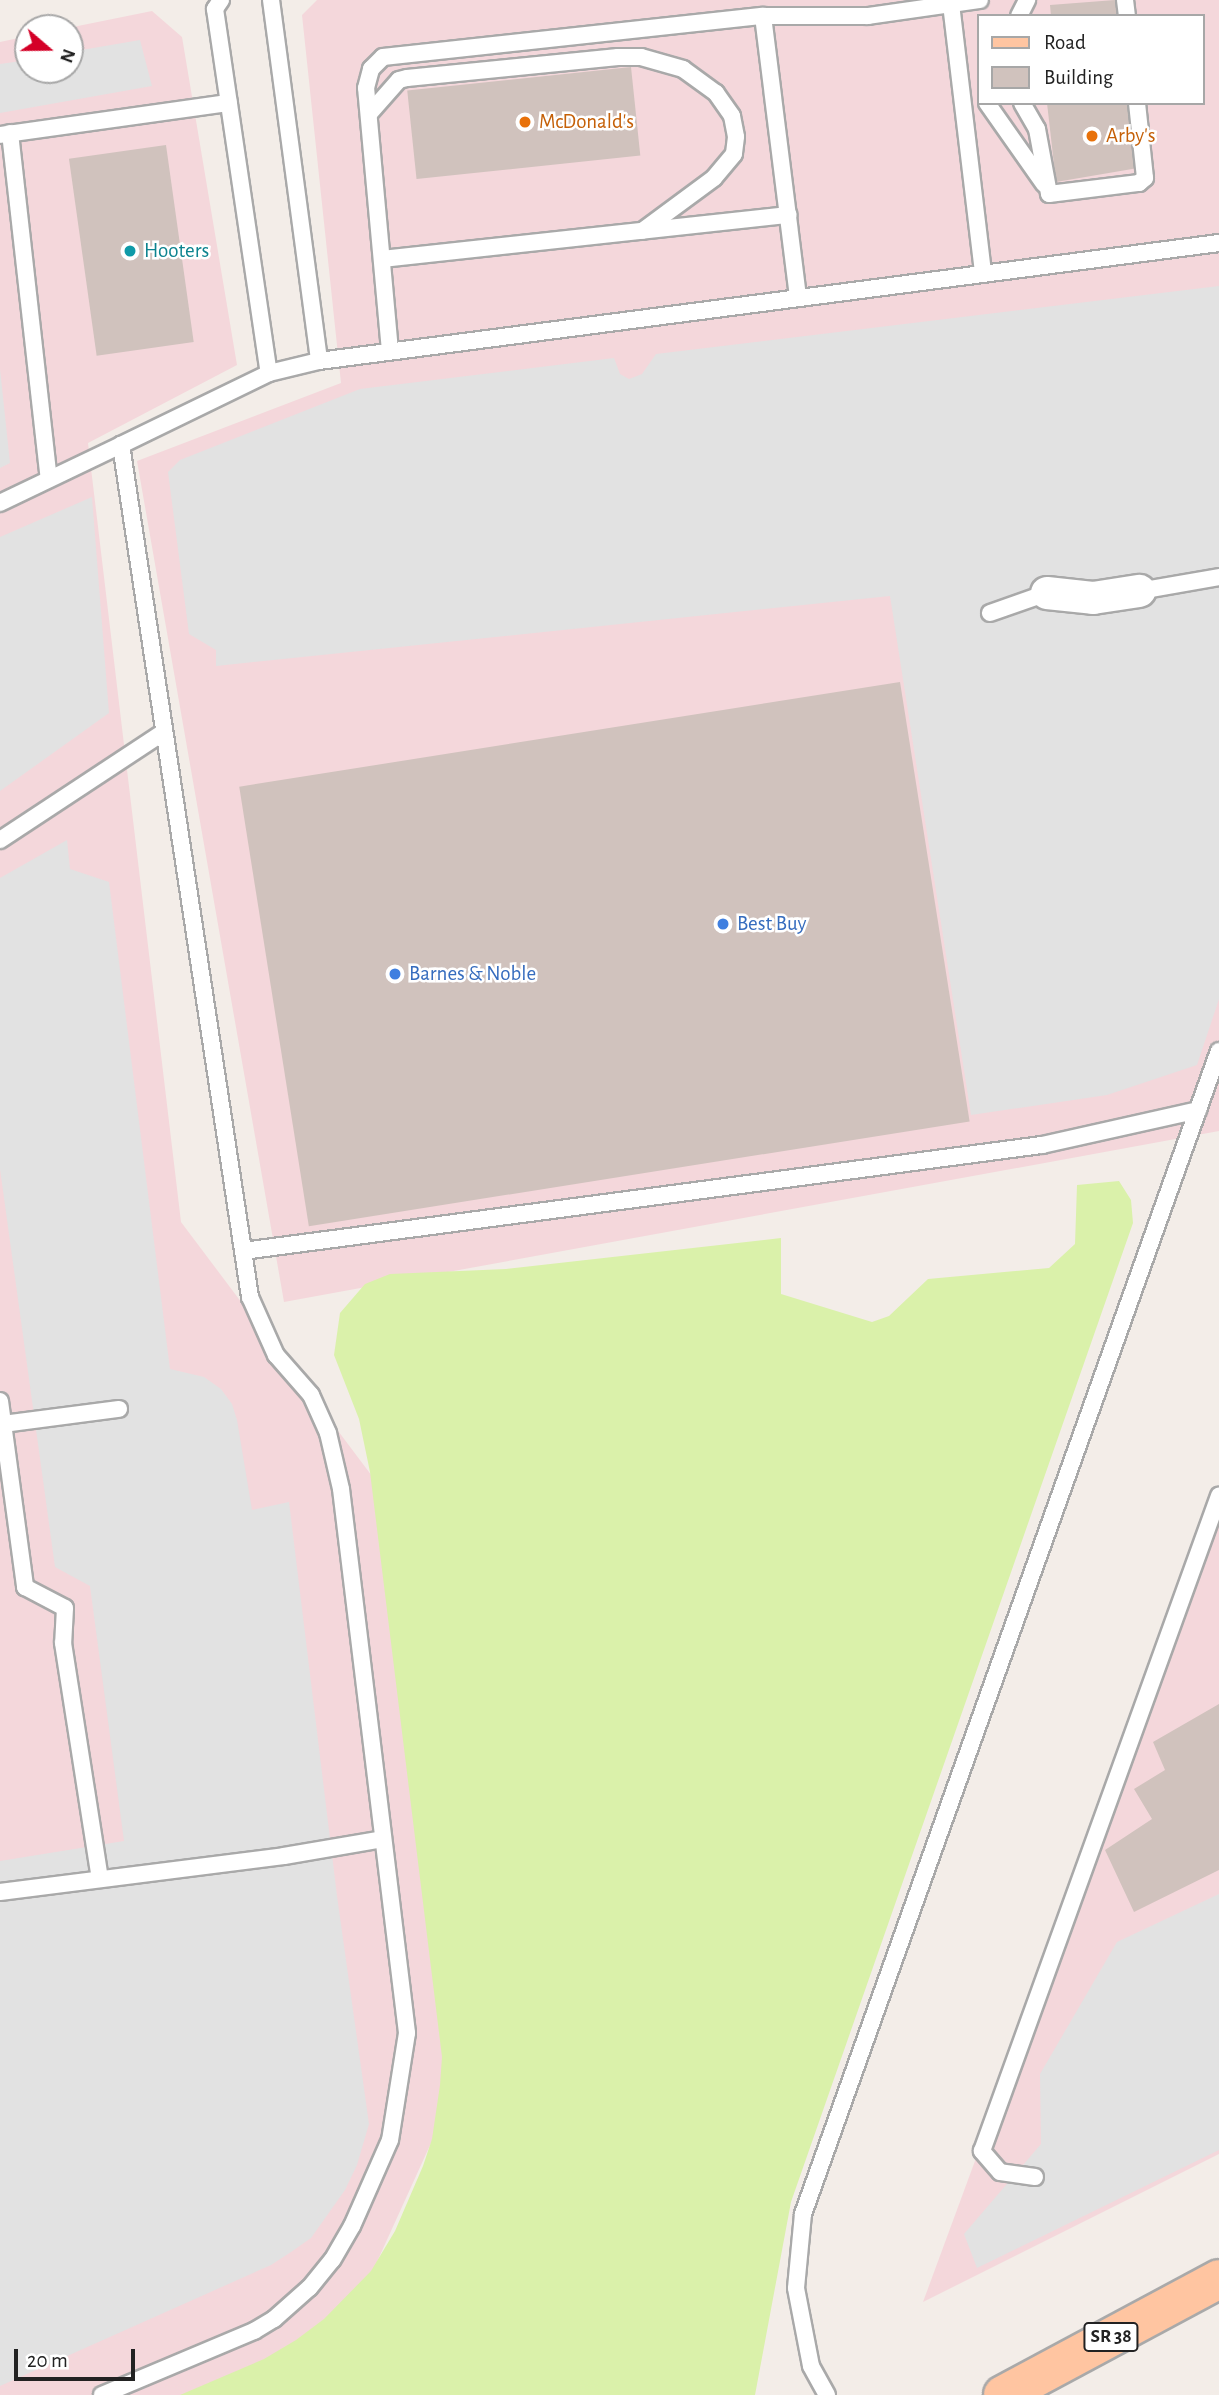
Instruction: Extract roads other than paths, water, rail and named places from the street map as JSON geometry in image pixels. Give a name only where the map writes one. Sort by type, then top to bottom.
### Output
[{"type":"main road","name":"SR 38","points":[[1003,2395],[1219,2279]]},
{"type":"street","points":[[1047,593],[1093,597],[1139,591]]},
{"type":"lane","points":[[221,0],[215,9],[269,373]]},
{"type":"lane","points":[[271,0],[318,361]]},
{"type":"lane","points":[[390,351],[366,88],[371,69],[383,57],[763,16],[868,16],[980,0]]},
{"type":"lane","points":[[951,4],[983,274]]},
{"type":"lane","points":[[763,16],[798,298]]},
{"type":"lane","points":[[369,114],[399,80],[618,57],[640,57],[683,69],[716,93],[732,116],[736,137],[734,154],[713,178],[642,231]]},
{"type":"lane","points":[[49,478],[5,134],[229,103]]},
{"type":"lane","points":[[988,105],[1048,189]]},
{"type":"lane","points":[[1023,105],[1037,129],[1049,194],[1139,183],[1145,178],[1137,105]]},
{"type":"lane","points":[[382,259],[789,215]]},
{"type":"lane","points":[[0,503],[269,373],[318,361],[1219,243]]},
{"type":"lane","points":[[102,2395],[155,2375],[274,2319],[309,2288],[332,2260],[352,2226],[390,2140],[407,2033],[341,1489],[328,1433],[310,1395],[276,1355],[250,1297],[121,445]]},
{"type":"lane","points":[[1139,591],[1219,578]]},
{"type":"lane","points":[[990,613],[1047,593]]},
{"type":"lane","points":[[0,840],[164,732]]},
{"type":"lane","points":[[827,2395],[811,2366],[796,2288],[803,2214],[1219,1051]]},
{"type":"lane","points":[[243,1251],[1042,1145],[1198,1110]]},
{"type":"lane","points":[[0,1401],[25,1587],[65,1608],[63,1643],[100,1878]]},
{"type":"lane","points":[[3,1424],[119,1409]]},
{"type":"lane","points":[[1035,2177],[1000,2172],[982,2151],[1219,1496]]},
{"type":"lane","points":[[0,1892],[284,1856],[383,1839]]},
{"type":"place","name":"McDonald's","points":[[525,122]]},
{"type":"place","name":"Arby's","points":[[1092,136]]},
{"type":"place","name":"Hooters","points":[[130,251]]},
{"type":"place","name":"Best Buy","points":[[723,924]]},
{"type":"place","name":"Barnes & Noble","points":[[395,974]]}]
